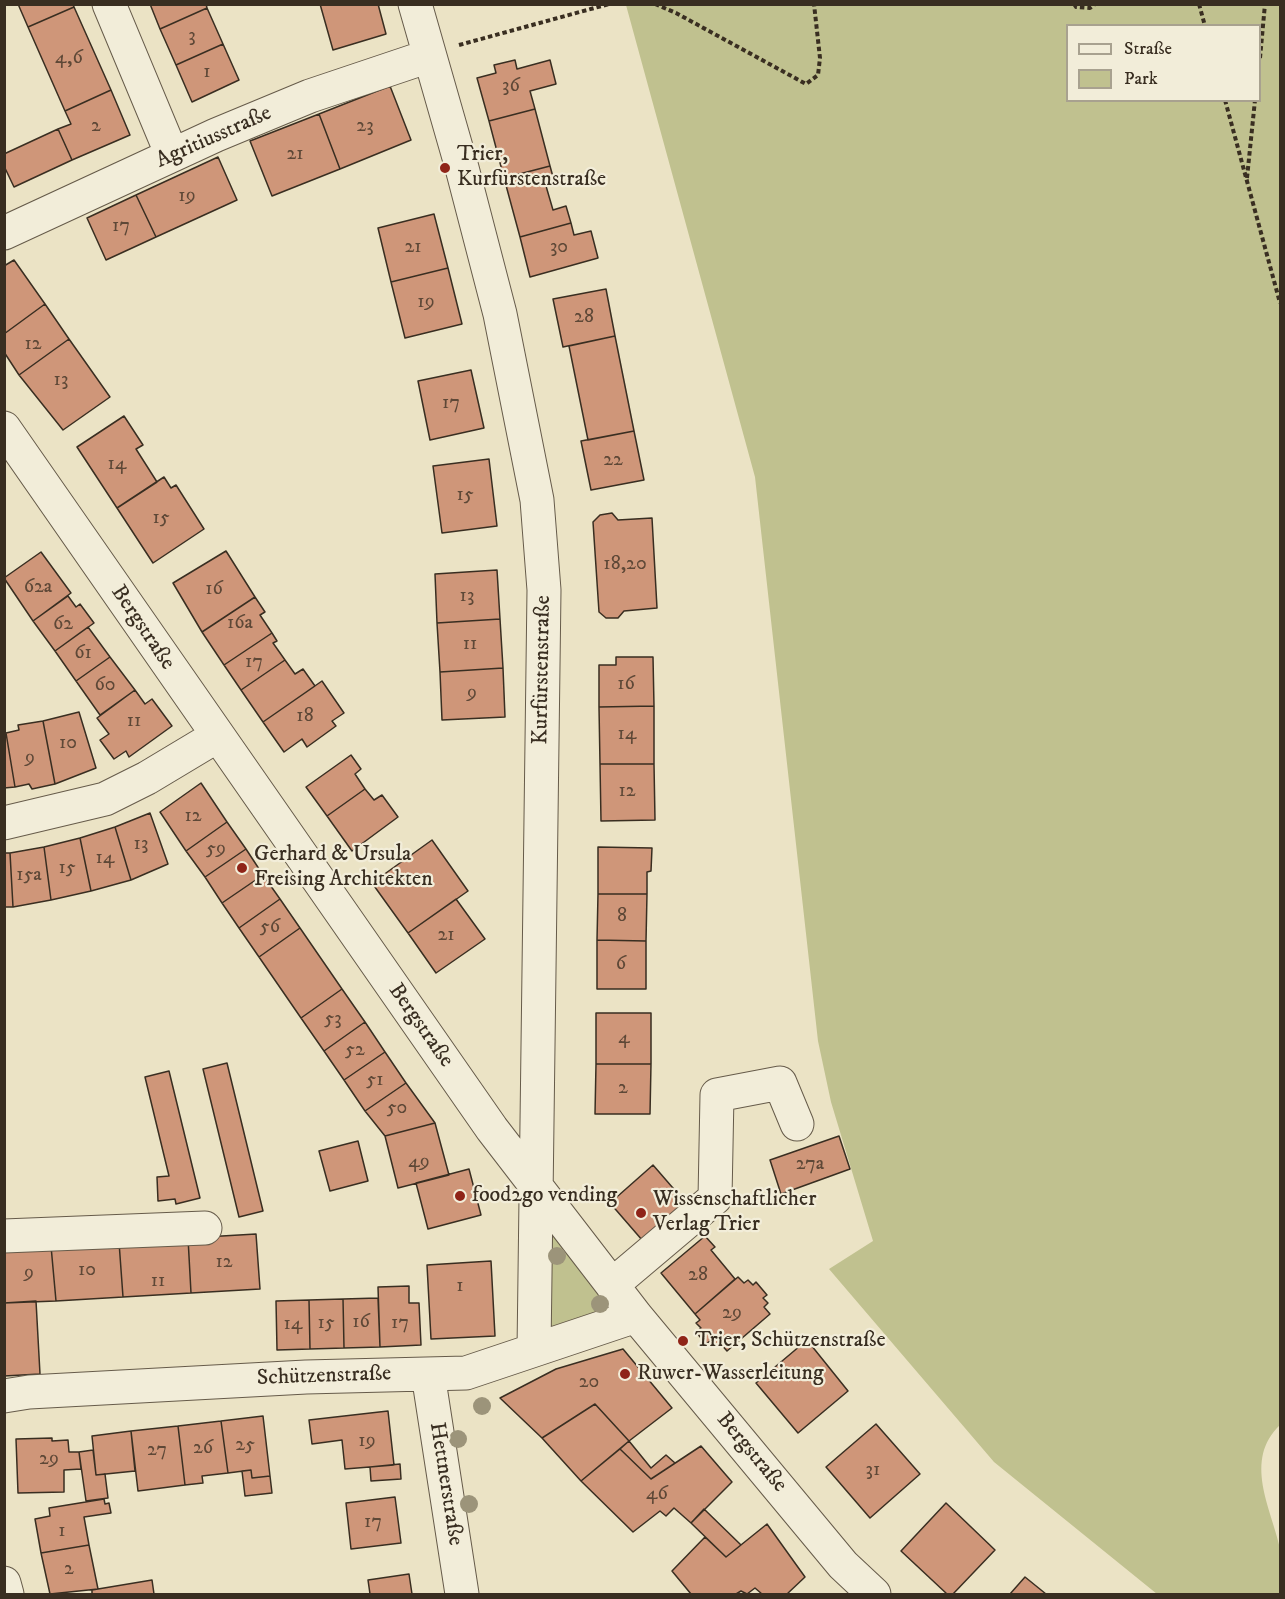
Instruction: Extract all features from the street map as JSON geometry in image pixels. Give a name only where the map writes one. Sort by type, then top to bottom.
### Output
[{"type":"street","points":[[109,4],[172,155]]},
{"type":"street","name":"Kurfürstenstraße","points":[[415,4],[442,51],[462,168],[500,314],[537,500],[544,590],[534,1350]]},
{"type":"street","name":"Agritiusstraße","points":[[4,233],[172,155],[310,96],[442,51]]},
{"type":"street","name":"Bergstraße","points":[[4,428],[492,1129],[636,1316],[843,1565],[874,1594]]},
{"type":"street","points":[[4,823],[105,799],[147,778],[217,736]]},
{"type":"street","points":[[612,1285],[715,1198],[717,1095],[780,1083],[797,1124]]},
{"type":"street","points":[[4,1236],[204,1228]]},
{"type":"street","name":"Schützenstraße","points":[[4,1396],[29,1392],[306,1377],[466,1372],[636,1316]]},
{"type":"street","name":"Hettnerstraße","points":[[428,1374],[462,1594]]},
{"type":"street","points":[[4,1583],[7,1594]]},
{"type":"path","points":[[442,51],[609,4]]},
{"type":"path","points":[[655,4],[676,13],[806,84],[818,75],[820,58],[814,4]]},
{"type":"path","points":[[1074,4],[1076,7],[1090,8],[1095,4]]},
{"type":"path","points":[[1199,4],[1204,24]]},
{"type":"path","points":[[1261,47],[1265,4]]},
{"type":"path","points":[[1226,102],[1281,303]]},
{"type":"path","points":[[1247,182],[1255,102]]},
{"type":"green space","points":[[626,5],[1280,5],[1280,1425],[1269,1439],[1263,1453],[1261,1469],[1266,1501],[1281,1553],[1280,1594],[1157,1594],[994,1462],[829,1269],[873,1241],[831,1102],[818,1041],[755,477]]},
{"type":"green space","points":[[540,1207],[620,1312],[551,1333]]},
{"type":"building","points":[[18,4],[73,4],[74,7],[28,27]]},
{"type":"building","points":[[150,4],[206,4],[207,8],[160,29]]},
{"type":"building","points":[[320,4],[378,4],[386,34],[333,50]]},
{"type":"building","points":[[74,7],[111,90],[65,111],[28,27]]},
{"type":"building","points":[[207,8],[223,44],[176,65],[160,29]]},
{"type":"building","points":[[223,44],[239,80],[192,102],[176,65]]},
{"type":"building","points":[[515,60],[517,69],[550,60],[556,84],[530,91],[535,109],[489,121],[477,78],[496,73],[494,65]]},
{"type":"building","points":[[390,86],[411,140],[340,169],[319,114]]},
{"type":"building","points":[[111,90],[130,135],[72,160],[58,129],[71,124],[65,111]]},
{"type":"building","points":[[535,109],[550,166],[504,178],[489,121]]},
{"type":"building","points":[[319,114],[340,169],[272,196],[250,141]]},
{"type":"building","points":[[58,129],[72,160],[14,187],[4,166],[4,154]]},
{"type":"building","points":[[218,157],[237,200],[156,237],[136,195]]},
{"type":"building","points":[[550,166],[555,184],[546,186],[553,210],[566,206],[571,223],[520,237],[504,178]]},
{"type":"building","points":[[136,195],[156,237],[106,260],[87,218]]},
{"type":"building","points":[[434,214],[448,268],[391,282],[378,228]]},
{"type":"building","points":[[571,223],[574,235],[591,231],[598,258],[530,277],[520,237]]},
{"type":"building","points":[[14,260],[45,304],[4,334],[4,266]]},
{"type":"building","points":[[448,268],[462,324],[405,338],[391,282]]},
{"type":"building","points":[[606,289],[615,336],[563,347],[553,299]]},
{"type":"building","points":[[45,304],[69,339],[19,375],[4,352],[4,334]]},
{"type":"building","points":[[615,336],[634,431],[588,440],[569,346]]},
{"type":"building","points":[[69,339],[110,397],[63,430],[19,375]]},
{"type":"building","points":[[471,370],[484,428],[430,440],[418,381]]},
{"type":"building","points":[[124,416],[143,445],[136,449],[157,482],[117,508],[77,447]]},
{"type":"building","points":[[634,431],[644,480],[591,490],[581,441]]},
{"type":"building","points":[[489,459],[497,526],[442,533],[433,466]]},
{"type":"building","points":[[164,477],[171,488],[176,485],[204,529],[153,563],[117,508]]},
{"type":"building","points":[[612,513],[618,520],[652,518],[657,608],[624,611],[618,618],[606,618],[599,612],[593,522],[600,515]]},
{"type":"building","points":[[226,551],[255,597],[202,632],[173,583]]},
{"type":"building","points":[[41,552],[71,593],[33,621],[4,578]]},
{"type":"building","points":[[497,570],[500,619],[437,623],[435,574]]},
{"type":"building","points":[[68,596],[76,607],[80,604],[94,623],[55,651],[33,621]]},
{"type":"building","points":[[255,597],[265,612],[260,615],[272,633],[224,665],[202,632]]},
{"type":"building","points":[[500,619],[503,668],[440,672],[437,623]]},
{"type":"building","points":[[88,627],[110,657],[76,681],[55,651]]},
{"type":"building","points":[[272,633],[277,641],[273,643],[285,660],[241,690],[224,665]]},
{"type":"building","points":[[110,657],[135,690],[100,715],[76,681]]},
{"type":"building","points":[[616,657],[653,657],[654,706],[599,707],[599,665],[616,665]]},
{"type":"building","points":[[285,660],[295,674],[303,669],[315,686],[263,722],[241,690]]},
{"type":"building","points":[[503,668],[505,717],[442,720],[440,672]]},
{"type":"building","points":[[322,681],[344,713],[332,721],[336,726],[307,747],[302,739],[284,752],[263,722]]},
{"type":"building","points":[[135,690],[145,704],[152,699],[172,726],[129,757],[126,751],[114,759],[100,740],[109,734],[97,718]]},
{"type":"building","points":[[654,706],[654,764],[600,764],[599,707]]},
{"type":"building","points":[[79,712],[96,768],[55,784],[43,721]]},
{"type":"building","points":[[43,721],[55,784],[32,789],[29,784],[15,787],[6,733],[19,730],[18,725]]},
{"type":"building","points":[[6,733],[15,787],[4,788],[4,734]]},
{"type":"building","points":[[351,755],[361,769],[355,774],[365,789],[327,816],[306,787]]},
{"type":"building","points":[[600,764],[654,764],[655,820],[601,821]]},
{"type":"building","points":[[201,783],[227,822],[186,851],[160,812]]},
{"type":"building","points":[[365,789],[374,800],[382,795],[398,817],[352,851],[327,816]]},
{"type":"building","points":[[150,813],[168,864],[131,880],[115,827]]},
{"type":"building","points":[[227,822],[246,849],[205,877],[186,851]]},
{"type":"building","points":[[115,827],[131,880],[91,891],[80,838]]},
{"type":"building","points":[[80,838],[91,891],[51,900],[44,847]]},
{"type":"building","points":[[432,840],[468,891],[408,933],[372,883]]},
{"type":"building","points":[[44,847],[51,900],[13,907],[10,853]]},
{"type":"building","points":[[598,847],[652,848],[651,871],[647,872],[647,894],[598,894]]},
{"type":"building","points":[[246,849],[263,875],[222,903],[205,877]]},
{"type":"building","points":[[4,853],[10,853],[13,907],[4,907]]},
{"type":"building","points":[[263,875],[280,899],[239,928],[222,903]]},
{"type":"building","points":[[598,894],[647,894],[646,941],[597,940]]},
{"type":"building","points":[[280,899],[300,928],[259,957],[239,928]]},
{"type":"building","points":[[456,899],[485,939],[436,973],[408,933]]},
{"type":"building","points":[[300,928],[342,989],[301,1018],[259,957]]},
{"type":"building","points":[[597,940],[646,941],[646,989],[597,989]]},
{"type":"building","points":[[342,989],[365,1022],[324,1051],[301,1018]]},
{"type":"building","points":[[596,1013],[651,1013],[651,1064],[596,1064]]},
{"type":"building","points":[[365,1022],[385,1052],[344,1080],[324,1051]]},
{"type":"building","points":[[385,1052],[406,1083],[365,1111],[344,1080]]},
{"type":"building","points":[[227,1063],[263,1211],[239,1217],[203,1069]]},
{"type":"building","points":[[596,1064],[651,1064],[650,1114],[595,1114]]},
{"type":"building","points":[[169,1071],[200,1198],[176,1204],[175,1199],[158,1201],[157,1177],[169,1176],[145,1077]]},
{"type":"building","points":[[406,1083],[435,1123],[385,1136],[365,1111]]},
{"type":"building","points":[[435,1123],[449,1175],[398,1188],[385,1136]]},
{"type":"building","points":[[839,1136],[850,1169],[781,1194],[770,1160]]},
{"type":"building","points":[[358,1141],[368,1181],[330,1191],[319,1151]]},
{"type":"building","points":[[653,1165],[692,1210],[649,1248],[610,1203]]},
{"type":"building","points":[[469,1169],[481,1215],[428,1229],[416,1183]]},
{"type":"building","points":[[256,1234],[260,1289],[191,1293],[188,1238]]},
{"type":"building","points":[[705,1236],[715,1247],[711,1250],[735,1279],[695,1314],[661,1273]]},
{"type":"building","points":[[188,1238],[191,1293],[123,1297],[119,1242]]},
{"type":"building","points":[[119,1242],[123,1297],[56,1301],[51,1246]]},
{"type":"building","points":[[51,1246],[56,1301],[4,1303],[4,1248]]},
{"type":"building","points":[[491,1261],[495,1336],[431,1339],[427,1265]]},
{"type":"building","points":[[738,1277],[744,1283],[748,1280],[753,1285],[756,1282],[767,1295],[763,1298],[768,1303],[764,1307],[770,1314],[727,1351],[720,1343],[715,1347],[710,1341],[706,1344],[696,1332],[701,1328],[696,1323],[700,1320],[695,1314]]},
{"type":"building","points":[[409,1286],[409,1303],[419,1303],[421,1345],[380,1347],[378,1287]]},
{"type":"building","points":[[378,1298],[380,1347],[344,1348],[343,1299]]},
{"type":"building","points":[[343,1299],[344,1348],[310,1349],[309,1300]]},
{"type":"building","points":[[309,1300],[310,1349],[277,1350],[276,1301]]},
{"type":"building","points":[[36,1301],[40,1374],[4,1376],[4,1303]]},
{"type":"building","points":[[807,1340],[848,1391],[798,1433],[756,1383]]},
{"type":"building","points":[[623,1349],[672,1408],[629,1441],[595,1404],[542,1438],[500,1398],[556,1369]]},
{"type":"building","points":[[595,1404],[629,1441],[581,1481],[542,1438]]},
{"type":"building","points":[[388,1411],[394,1465],[345,1469],[342,1440],[312,1444],[309,1420]]},
{"type":"building","points":[[263,1416],[270,1476],[252,1478],[251,1470],[228,1473],[221,1421]]},
{"type":"building","points":[[221,1421],[228,1473],[202,1476],[203,1483],[185,1485],[178,1426]]},
{"type":"building","points":[[876,1424],[920,1474],[870,1518],[826,1467]]},
{"type":"building","points":[[178,1426],[185,1485],[138,1491],[131,1431]]},
{"type":"building","points":[[131,1431],[135,1471],[96,1475],[92,1436]]},
{"type":"building","points":[[52,1438],[52,1441],[68,1440],[69,1452],[79,1452],[81,1469],[64,1470],[64,1492],[18,1493],[16,1439]]},
{"type":"building","points":[[629,1441],[651,1468],[666,1455],[675,1463],[651,1479],[620,1449]]},
{"type":"building","points":[[701,1446],[732,1482],[691,1523],[674,1508],[666,1516],[660,1511],[633,1532],[581,1481],[620,1449],[651,1479]]},
{"type":"building","points":[[93,1450],[96,1475],[105,1474],[108,1498],[86,1501],[79,1452]]},
{"type":"building","points":[[400,1464],[401,1479],[371,1481],[370,1467]]},
{"type":"building","points":[[251,1470],[252,1478],[270,1476],[272,1493],[245,1496],[242,1471]]},
{"type":"building","points":[[395,1497],[401,1543],[351,1549],[346,1503]]},
{"type":"building","points":[[104,1499],[105,1504],[109,1503],[111,1513],[84,1517],[89,1545],[41,1553],[35,1519],[50,1516],[49,1508]]},
{"type":"building","points":[[946,1503],[995,1550],[953,1594],[947,1594],[901,1551]]},
{"type":"building","points":[[704,1509],[741,1545],[726,1557],[691,1523]]},
{"type":"building","points":[[767,1524],[805,1577],[787,1594],[762,1594],[755,1588],[747,1594],[741,1591],[736,1594],[691,1594],[672,1571],[705,1537],[726,1557]]},
{"type":"building","points":[[89,1545],[98,1589],[50,1594],[41,1553]]},
{"type":"building","points":[[409,1574],[412,1594],[370,1594],[368,1580]]},
{"type":"building","points":[[1025,1577],[1046,1594],[1010,1594]]},
{"type":"building","points":[[152,1580],[154,1594],[92,1594],[92,1590]]},
{"type":"place","name":"Trier, Kurfürstenstraße","points":[[445,168]]},
{"type":"place","name":"Gerhard & Ursula Freising Architekten","points":[[242,868]]},
{"type":"place","name":"food2go vending","points":[[460,1196]]},
{"type":"place","name":"Wissenschaftlicher Verlag Trier","points":[[641,1213]]},
{"type":"place","name":"Trier, Schützenstraße","points":[[683,1341]]},
{"type":"place","name":"Ruwer-Wasserleitung","points":[[625,1374]]}]
